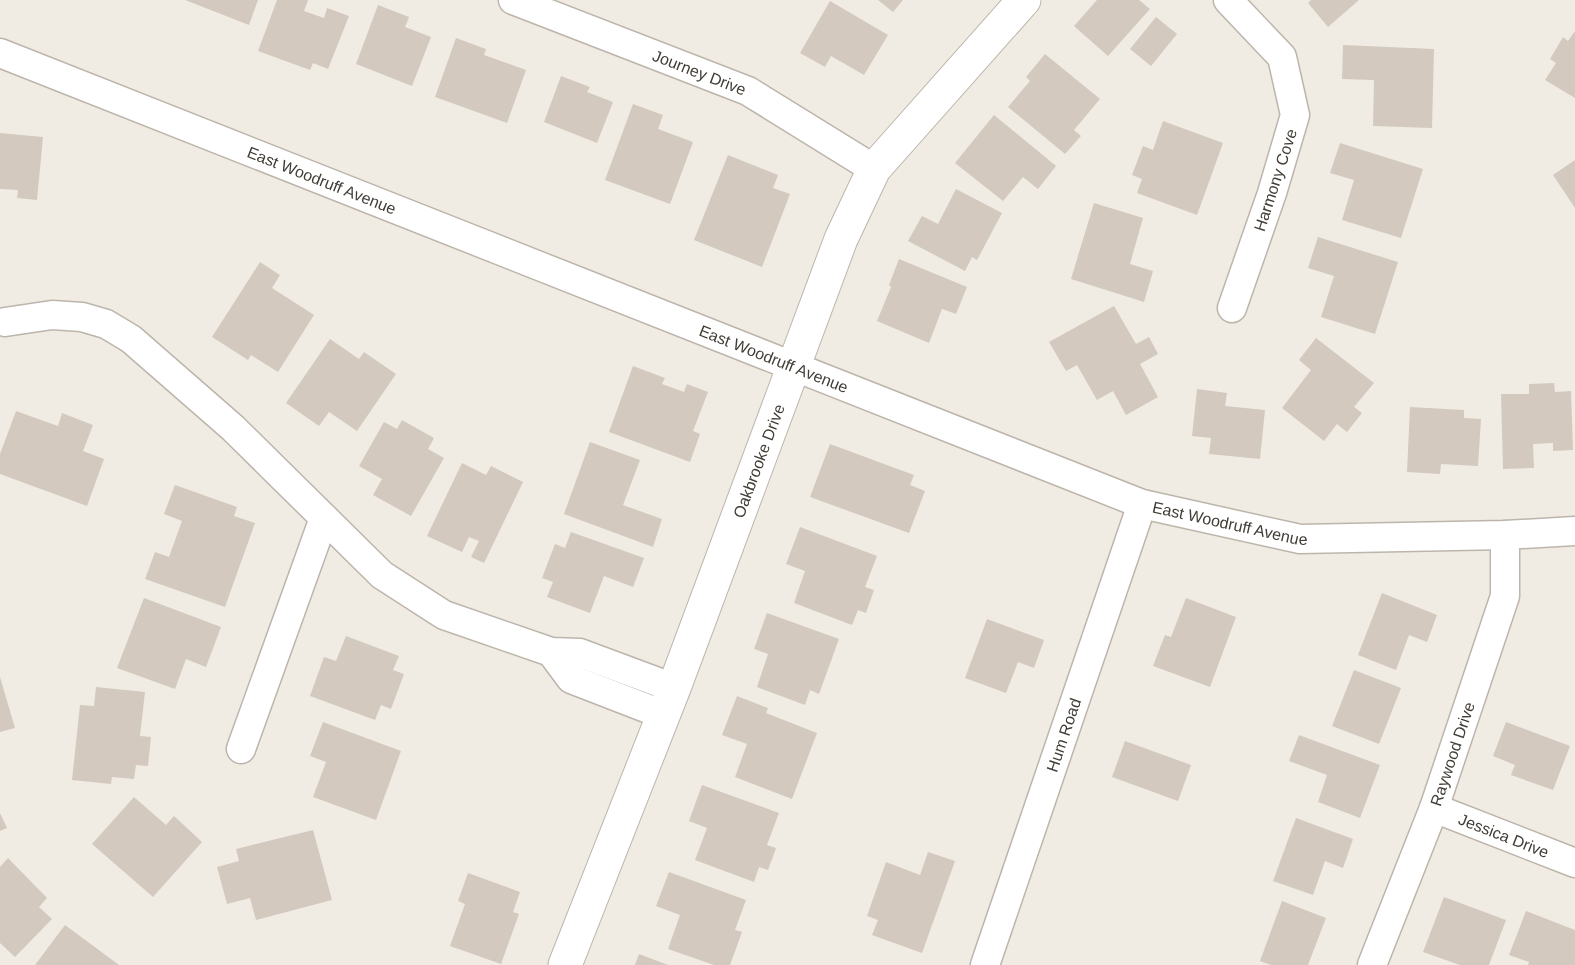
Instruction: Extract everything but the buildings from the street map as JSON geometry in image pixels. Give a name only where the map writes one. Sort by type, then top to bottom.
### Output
[{"type":"street","name":"Journey Drive","points":[[513,0],[748,90],[874,169]]},
{"type":"street","name":"Oakbrooke Drive","points":[[565,965],[669,702],[841,240],[874,169],[1024,0]]},
{"type":"street","name":"Harmony Cove","points":[[1228,0],[1282,57],[1295,115],[1272,193],[1232,308]]},
{"type":"street","name":"East Woodruff Avenue","points":[[0,53],[1142,504],[1300,539],[1505,535],[1575,531]]},
{"type":"street","points":[[4,322],[52,315],[82,317],[106,324],[131,339],[233,428],[382,575],[444,615],[551,652],[580,653],[596,659],[669,702]]},
{"type":"street","name":"Hum Road","points":[[985,965],[1142,504]]},
{"type":"street","points":[[241,749],[324,518]]},
{"type":"street","name":"Raywood Drive","points":[[1372,965],[1434,808],[1505,596],[1505,535]]},
{"type":"street","points":[[551,652],[571,679],[585,685],[669,702]]},
{"type":"street","points":[[585,685],[596,659]]},
{"type":"street","name":"Jessica Drive","points":[[1434,808],[1575,863]]}]
